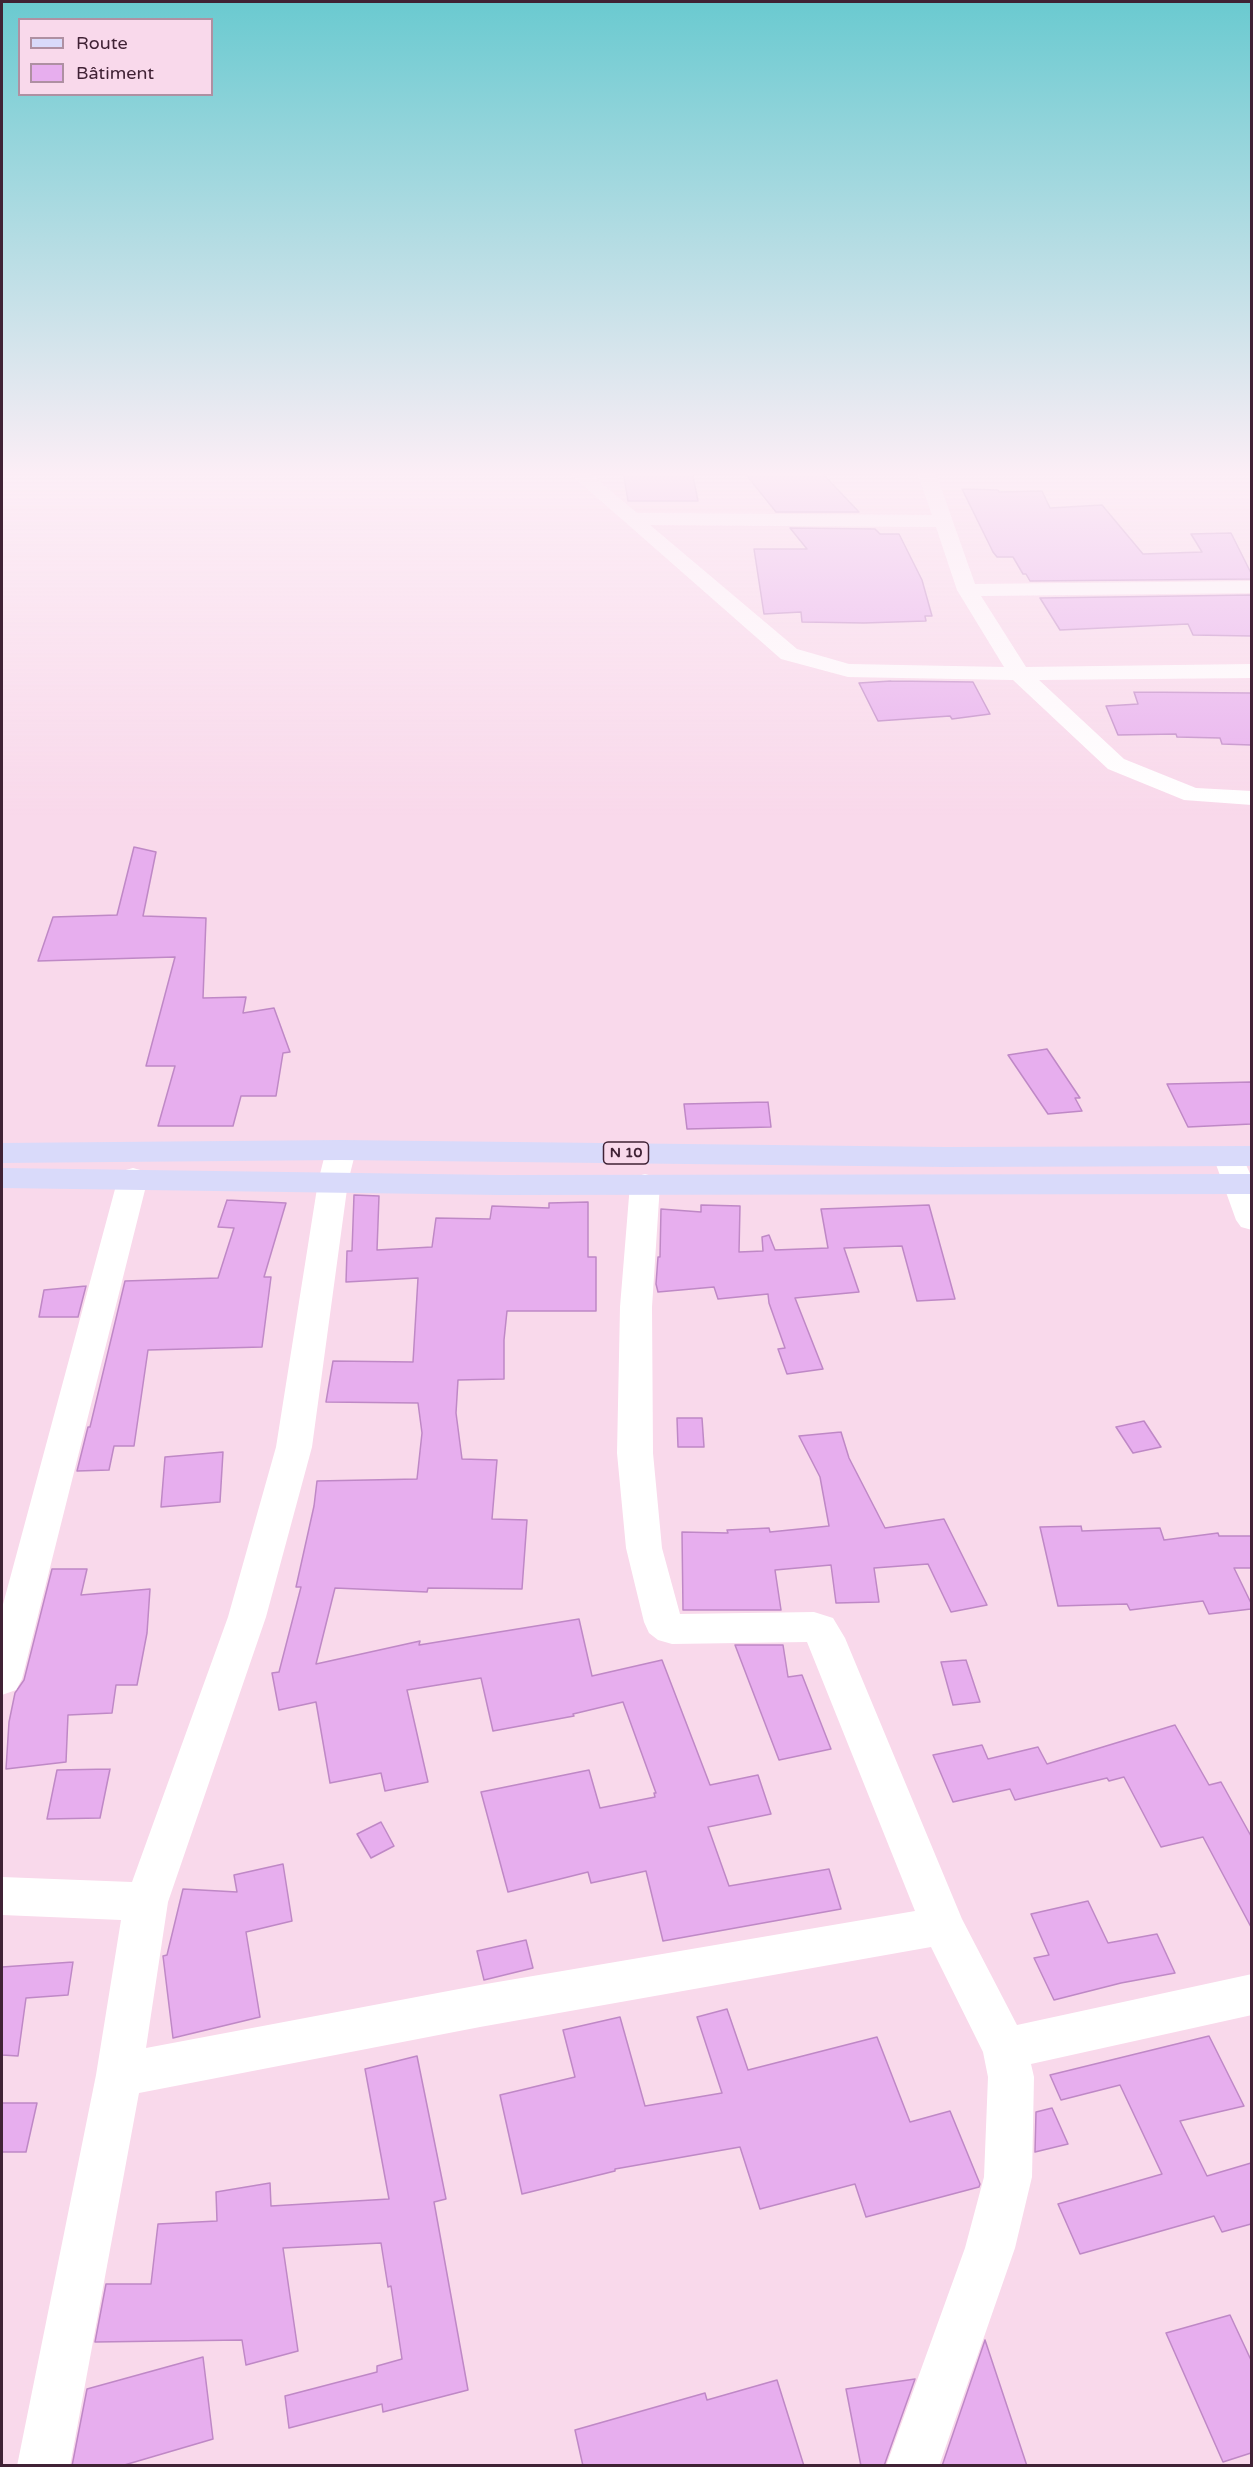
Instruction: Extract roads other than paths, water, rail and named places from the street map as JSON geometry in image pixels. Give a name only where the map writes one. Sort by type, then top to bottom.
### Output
[{"type":"main road","name":"N 10","points":[[2,1153],[337,1166],[500,1185],[645,1184],[1242,1170]]},
{"type":"main road","name":"N 10","points":[[2,1178],[133,1178],[337,1166],[946,1157],[1242,1170]]},
{"type":"street","points":[[710,586],[789,654],[848,670],[1019,674],[1251,671]]},
{"type":"street","points":[[966,586],[1019,674],[1116,764],[1192,795],[1251,798]]},
{"type":"street","points":[[967,590],[1251,588]]},
{"type":"street","points":[[43,2466],[119,2075],[146,1902],[247,1617],[294,1447],[337,1166]]},
{"type":"street","points":[[1242,1170],[1251,1220]]},
{"type":"street","points":[[2,1679],[133,1178]]},
{"type":"street","points":[[645,1184],[636,1307],[635,1453],[644,1548],[663,1622],[672,1629],[814,1627],[819,1629],[830,1648],[943,1926],[1005,2049],[1011,2078],[1008,2177],[990,2248],[912,2466]]},
{"type":"street","points":[[2,1896],[146,1902]]},
{"type":"street","points":[[119,2075],[480,2006],[943,1926]]},
{"type":"street","points":[[1005,2049],[1251,1994]]}]
